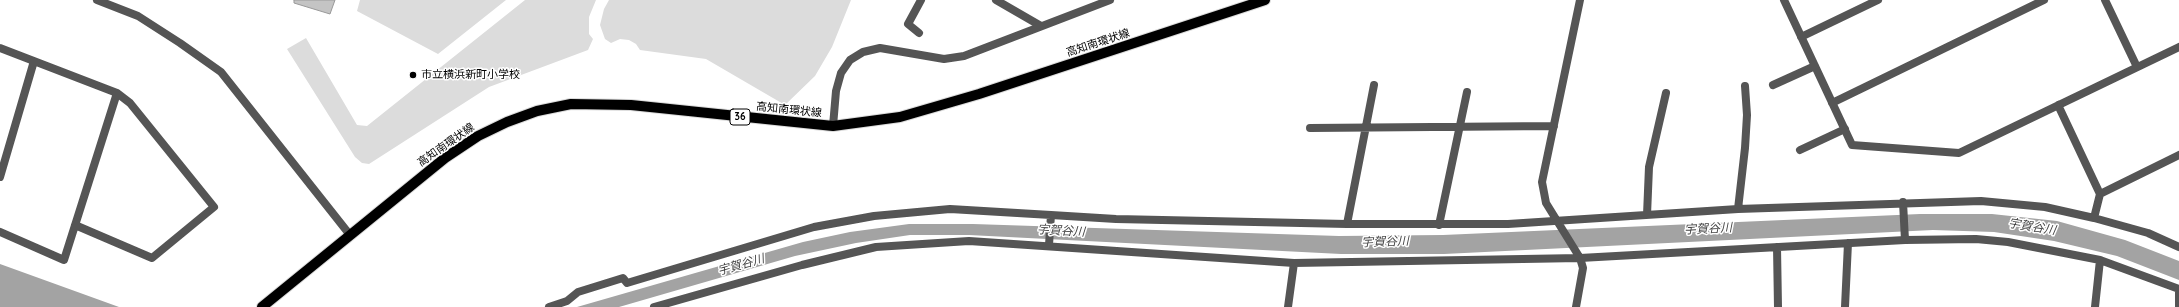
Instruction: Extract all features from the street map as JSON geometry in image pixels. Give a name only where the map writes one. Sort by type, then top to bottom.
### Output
[{"type":"main road","name":"高知南環状線","points":[[262,307],[445,158],[478,136],[507,122],[551,108],[585,103],[631,105],[833,126],[900,117],[979,94],[1265,0]]},
{"type":"street","points":[[97,0],[138,16],[180,43],[220,72],[350,235]]},
{"type":"street","points":[[920,32],[908,24],[921,0]]},
{"type":"street","points":[[996,0],[1041,26]]},
{"type":"street","points":[[833,126],[836,91],[841,73],[850,60],[863,52],[880,48],[944,59],[964,56],[1110,0]]},
{"type":"street","points":[[1576,307],[1583,268],[1580,258],[1546,203],[1542,182],[1580,0]]},
{"type":"street","points":[[1784,0],[1852,145],[1959,153],[2179,47]]},
{"type":"street","points":[[1801,37],[1878,0]]},
{"type":"street","points":[[1832,103],[2044,0]]},
{"type":"street","points":[[2105,0],[2137,68]]},
{"type":"street","points":[[0,48],[117,93],[130,103],[214,207],[152,258],[75,225]]},
{"type":"street","points":[[0,177],[34,61]]},
{"type":"street","points":[[1773,85],[1815,66]]},
{"type":"street","points":[[1347,224],[1374,85]]},
{"type":"street","points":[[1738,209],[1747,116],[1745,86]]},
{"type":"street","points":[[1439,224],[1467,92]]},
{"type":"street","points":[[0,232],[64,260],[117,93]]},
{"type":"street","points":[[1647,215],[1649,166],[1666,93]]},
{"type":"street","points":[[2058,105],[2100,194],[2094,218]]},
{"type":"street","points":[[1310,128],[1554,126]]},
{"type":"street","points":[[1800,150],[1845,129]]},
{"type":"street","points":[[2100,194],[2179,155]]},
{"type":"street","points":[[549,307],[567,301],[578,292],[623,278],[627,283],[814,228],[874,216],[950,209],[1051,217],[1116,219],[1347,224],[1508,224],[1559,223],[1738,209],[1904,205],[1981,201],[2045,208],[2094,218],[2148,234],[2179,247]]},
{"type":"street","points":[[1904,205],[1905,236]]},
{"type":"street","points":[[1049,243],[1051,217]]},
{"type":"street","points":[[654,307],[802,265],[876,247],[969,241],[1049,243],[1294,263],[1580,258],[1848,243],[1905,236],[2008,242],[2100,260],[2179,289],[2179,307]]},
{"type":"street","points":[[1845,307],[1848,243]]},
{"type":"street","points":[[1777,247],[1778,307]]},
{"type":"street","points":[[2095,307],[2100,260]]},
{"type":"street","points":[[1288,307],[1294,263]]},
{"type":"shaded area","points":[[360,0],[506,0],[438,54],[357,11]]},
{"type":"shaded area","points":[[525,0],[596,0],[589,17],[589,34],[593,39],[588,50],[489,87],[369,164],[362,163],[355,157],[287,49],[306,38],[357,125],[367,126]]},
{"type":"shaded area","points":[[609,0],[851,0],[832,47],[815,76],[785,105],[706,59],[640,50],[636,44],[629,40],[620,39],[611,43],[605,39],[600,25],[604,9]]},
{"type":"water","name":"宇賀谷川","points":[[1920,214],[1992,214],[2057,221],[2125,240],[2179,261],[2179,280],[2117,256],[2054,241],[1994,232],[1933,230],[1444,254],[1341,254],[969,235],[910,235],[856,243],[795,256],[619,307],[577,307],[803,242],[850,232],[909,224],[973,224],[1339,236],[1443,235]]},
{"type":"water","points":[[0,264],[119,307],[0,307]]},
{"type":"building","points":[[294,0],[335,0],[330,14],[294,3]]},
{"type":"place","name":"市立横浜新町小学校","points":[[413,75]]}]
